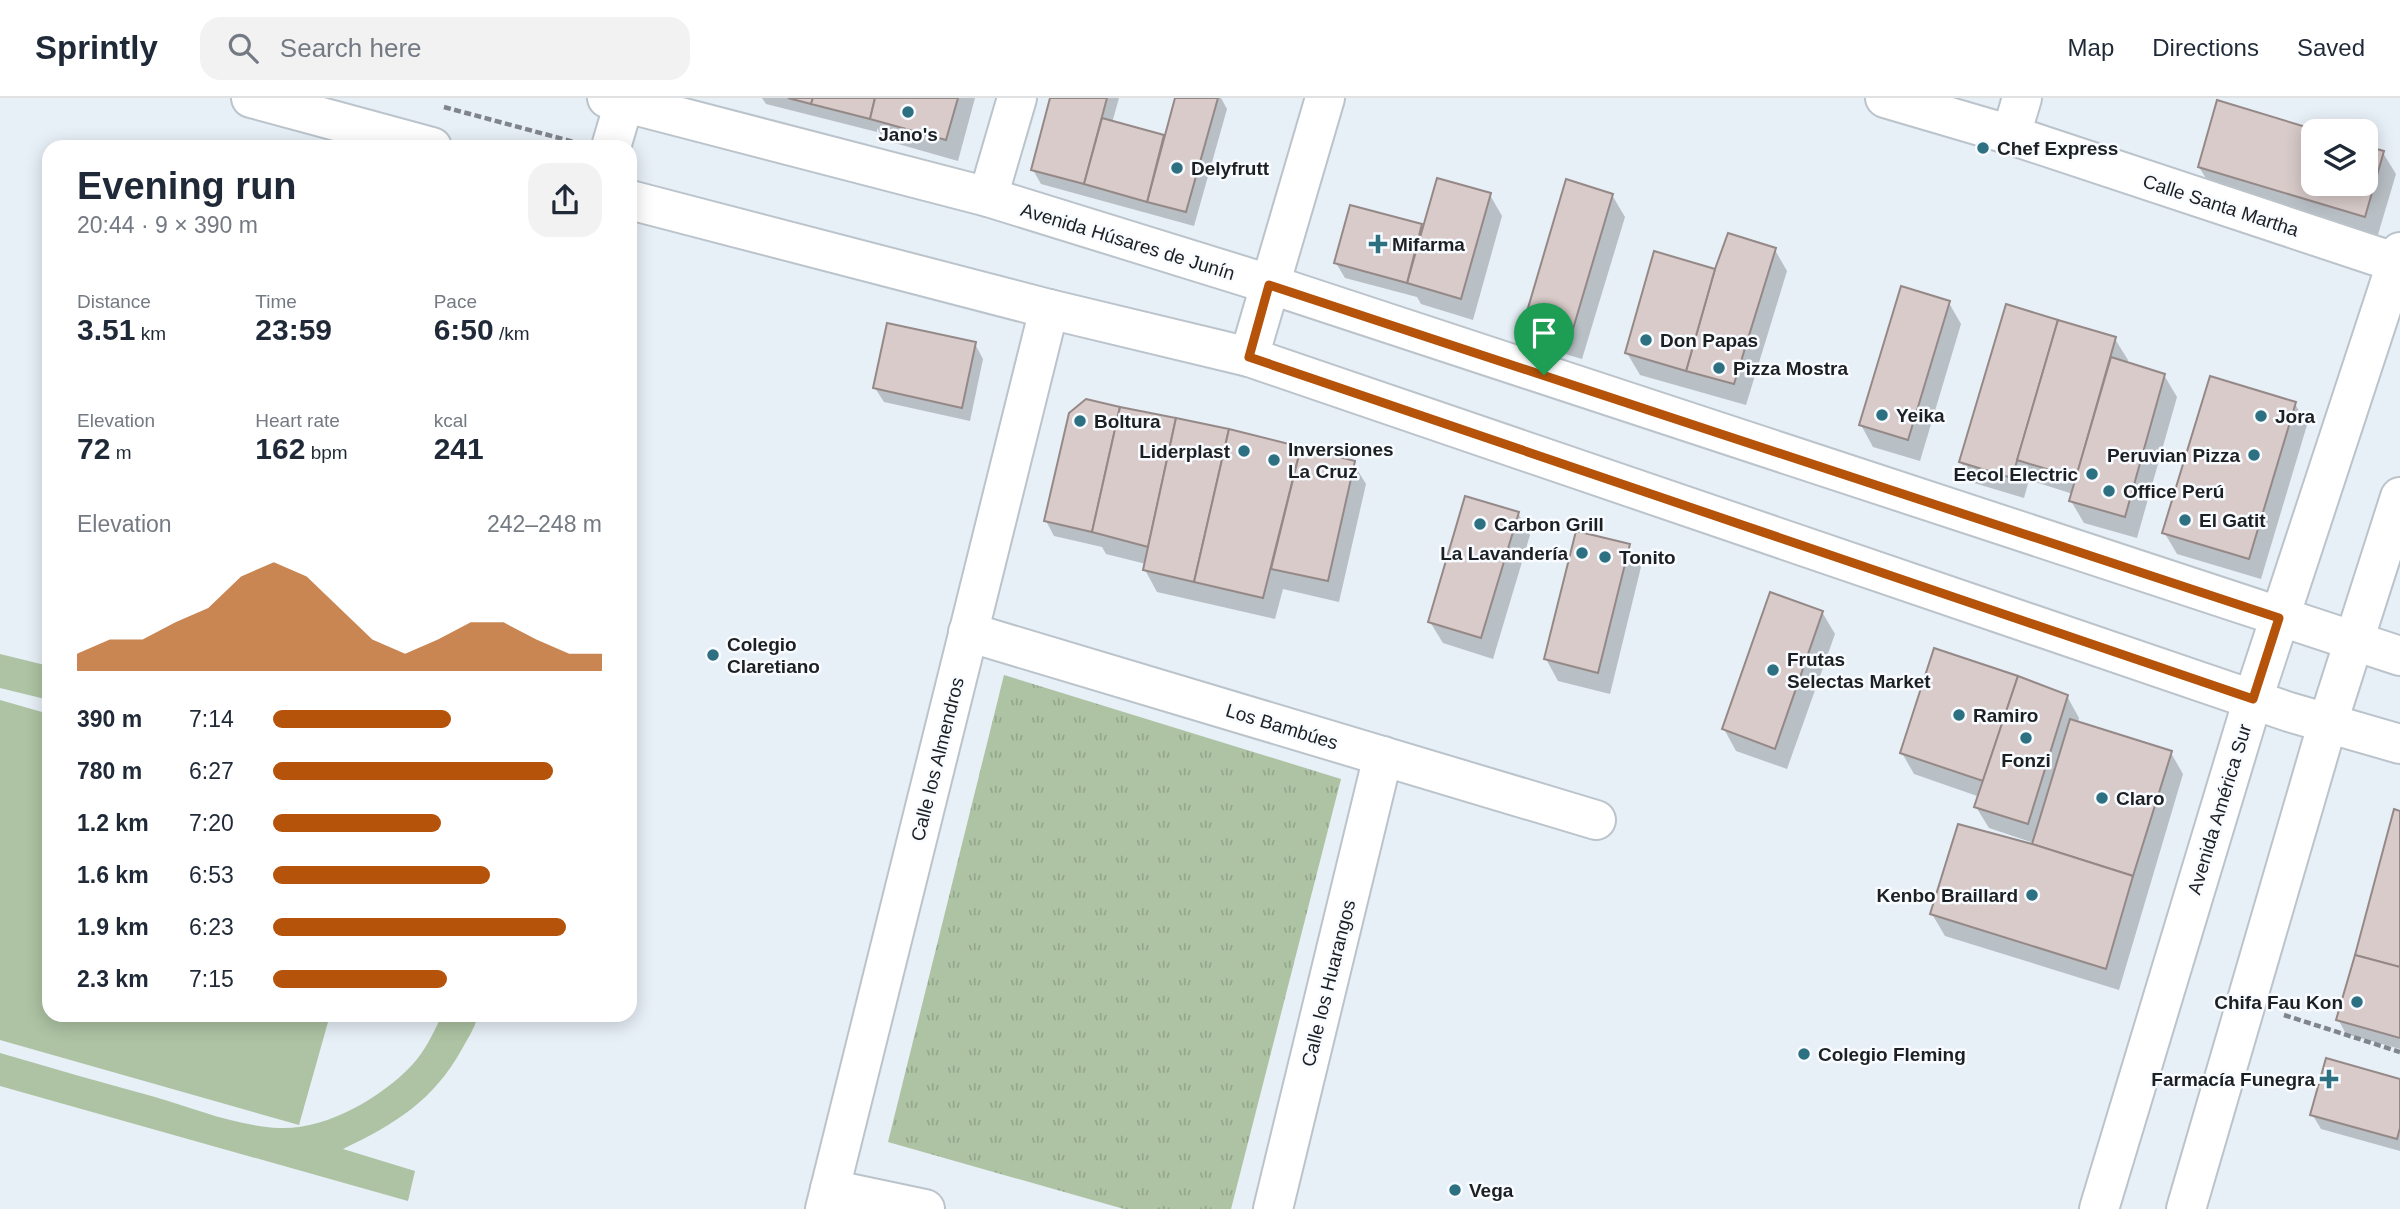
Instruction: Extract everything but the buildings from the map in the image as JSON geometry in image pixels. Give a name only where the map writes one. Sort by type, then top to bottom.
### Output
[{"type":"street","points":[[251,98],[406,140]]},
{"type":"street","points":[[988,197],[1017,98]]},
{"type":"street","points":[[1249,357],[1325,98]]},
{"type":"street","name":"Calle Santa Martha","points":[[1885,98],[2398,257]]},
{"type":"street","points":[[2011,135],[2022,98]]},
{"type":"street","points":[[597,140],[615,100]]},
{"type":"street","name":"Avenida Húsares de Junín","points":[[615,100],[988,197],[1269,285],[2400,656]]},
{"type":"street","points":[[637,202],[1049,309],[1249,357],[2253,699],[2400,744]]},
{"type":"street","name":"Avenida América Sur","points":[[2099,1209],[2253,699],[2398,257]]},
{"type":"street","name":"Calle los Almendros","points":[[827,1199],[1049,309]]},
{"type":"street","points":[[2186,1209],[2328,722],[2400,497]]},
{"type":"street","name":"Los Bambúes","points":[[968,632],[1596,820]]},
{"type":"street","name":"Calle los Huarangos","points":[[1273,1209],[1383,756]]},
{"type":"street","points":[[827,1199],[925,1209]]},
{"type":"path","points":[[436,105],[575,140]]},
{"type":"path","points":[[2246,1003],[2400,1052]]},
{"type":"green space","points":[[0,654],[42,664],[42,698],[0,688]]},
{"type":"green space","points":[[1004,675],[1341,779],[1231,1209],[1124,1209],[888,1142]]},
{"type":"green space","points":[[0,700],[42,712],[42,1022],[328,1022],[299,1125],[0,1040]]},
{"type":"green space","points":[[438,1022],[476,1022],[451,1067],[425,1097],[396,1120],[343,1149],[415,1171],[408,1201],[0,1086],[0,1053],[232,1120],[263,1127],[297,1127],[334,1118],[369,1100],[417,1060]]},
{"type":"place","name":"Jano's","points":[[908,112]]},
{"type":"place","name":"Chef Express","points":[[1983,148]]},
{"type":"place","name":"Delyfrutt","points":[[1177,168]]},
{"type":"place","name":"Mifarma","points":[[1378,244]]},
{"type":"place","name":"Don Papas","points":[[1646,340]]},
{"type":"place","name":"Pizza Mostra","points":[[1719,368]]},
{"type":"place","name":"Yeika","points":[[1882,415]]},
{"type":"place","name":"Jora","points":[[2261,416]]},
{"type":"place","name":"Boltura","points":[[1080,421]]},
{"type":"place","name":"Liderplast","points":[[1244,451]]},
{"type":"place","name":"Peruvian Pizza","points":[[2254,455]]},
{"type":"place","name":"Inversiones La Cruz","points":[[1274,460]]},
{"type":"place","name":"Eecol Electric","points":[[2092,474]]},
{"type":"place","name":"Office Perú","points":[[2109,491]]},
{"type":"place","name":"El Gatit","points":[[2185,520]]},
{"type":"place","name":"Carbon Grill","points":[[1480,524]]},
{"type":"place","name":"La Lavandería","points":[[1582,553]]},
{"type":"place","name":"Tonito","points":[[1605,557]]},
{"type":"place","name":"Colegio Claretiano","points":[[713,655]]},
{"type":"place","name":"Frutas Selectas Market","points":[[1773,670]]},
{"type":"place","name":"Ramiro","points":[[1959,715]]},
{"type":"place","name":"Fonzi","points":[[2026,738]]},
{"type":"place","name":"Claro","points":[[2102,798]]},
{"type":"place","name":"Kenbo Braillard","points":[[2032,895]]},
{"type":"place","name":"Chifa Fau Kon","points":[[2357,1002]]},
{"type":"place","name":"Colegio Fleming","points":[[1804,1054]]},
{"type":"place","name":"Farmacía Funegra","points":[[2329,1079]]},
{"type":"place","name":"Vega","points":[[1455,1190]]},
{"type":"route","points":[[1269,285],[1544,375],[2279,618],[2253,699],[1249,357],[1269,285]]}]
